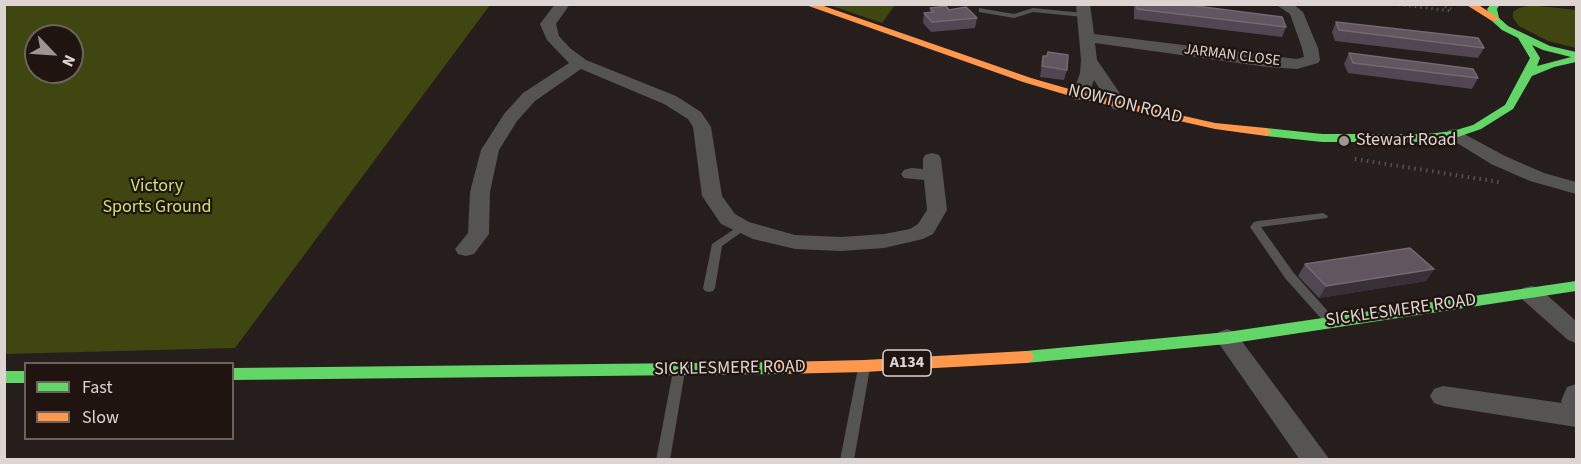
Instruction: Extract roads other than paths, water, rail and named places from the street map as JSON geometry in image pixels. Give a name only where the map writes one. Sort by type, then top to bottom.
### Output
[{"type":"main road","points":[[1469,4],[1496,12],[1505,28],[1523,38],[1576,57]]},
{"type":"main road","name":"NOWTON ROAD","points":[[812,5],[1027,80],[1081,96],[1215,126],[1322,138],[1405,139],[1455,134],[1477,127],[1509,108],[1528,74],[1535,58],[1523,38]]},
{"type":"main road","points":[[1528,74],[1576,57]]},
{"type":"main road","name":"SICKLESMERE ROAD","points":[[234,374],[864,366],[1035,356],[1227,338],[1576,286]]},
{"type":"main road","points":[[4,377],[24,377]]},
{"type":"street","points":[[563,4],[548,24],[552,37],[564,51],[580,63],[670,100],[695,116],[702,127],[712,196],[723,214],[742,227],[760,234],[795,242],[841,244],[884,241],[916,234],[926,229],[937,210],[933,167],[912,174]]},
{"type":"street","name":"JARMAN CLOSE","points":[[1085,37],[1267,62],[1297,64],[1312,60],[1310,48],[1296,12],[1282,4]]},
{"type":"street","points":[[1081,96],[1088,73],[1089,60],[1083,10]]},
{"type":"street","points":[[1089,60],[1119,105]]},
{"type":"street","points":[[466,249],[478,234],[480,192],[489,150],[510,118],[529,97],[580,63]]},
{"type":"street","points":[[1455,134],[1498,160],[1536,177],[1576,188]]},
{"type":"street","points":[[1531,294],[1576,334]]},
{"type":"street","points":[[1227,338],[1317,459]]},
{"type":"street","points":[[1576,394],[1574,402],[1576,404]]},
{"type":"street","points":[[1443,396],[1576,416]]},
{"type":"lane","points":[[982,10],[1014,16],[1033,10],[1083,10]]},
{"type":"lane","points":[[1323,216],[1258,224],[1255,227],[1290,275],[1329,321]]},
{"type":"lane","points":[[709,288],[717,244],[742,227]]},
{"type":"lane","points":[[847,459],[864,366]]},
{"type":"lane","points":[[663,459],[680,370]]},
{"type":"place","name":"Stewart Road","points":[[1344,141]]},
{"type":"park label","name":"Victory Sports Ground","points":[[157,198]]}]
